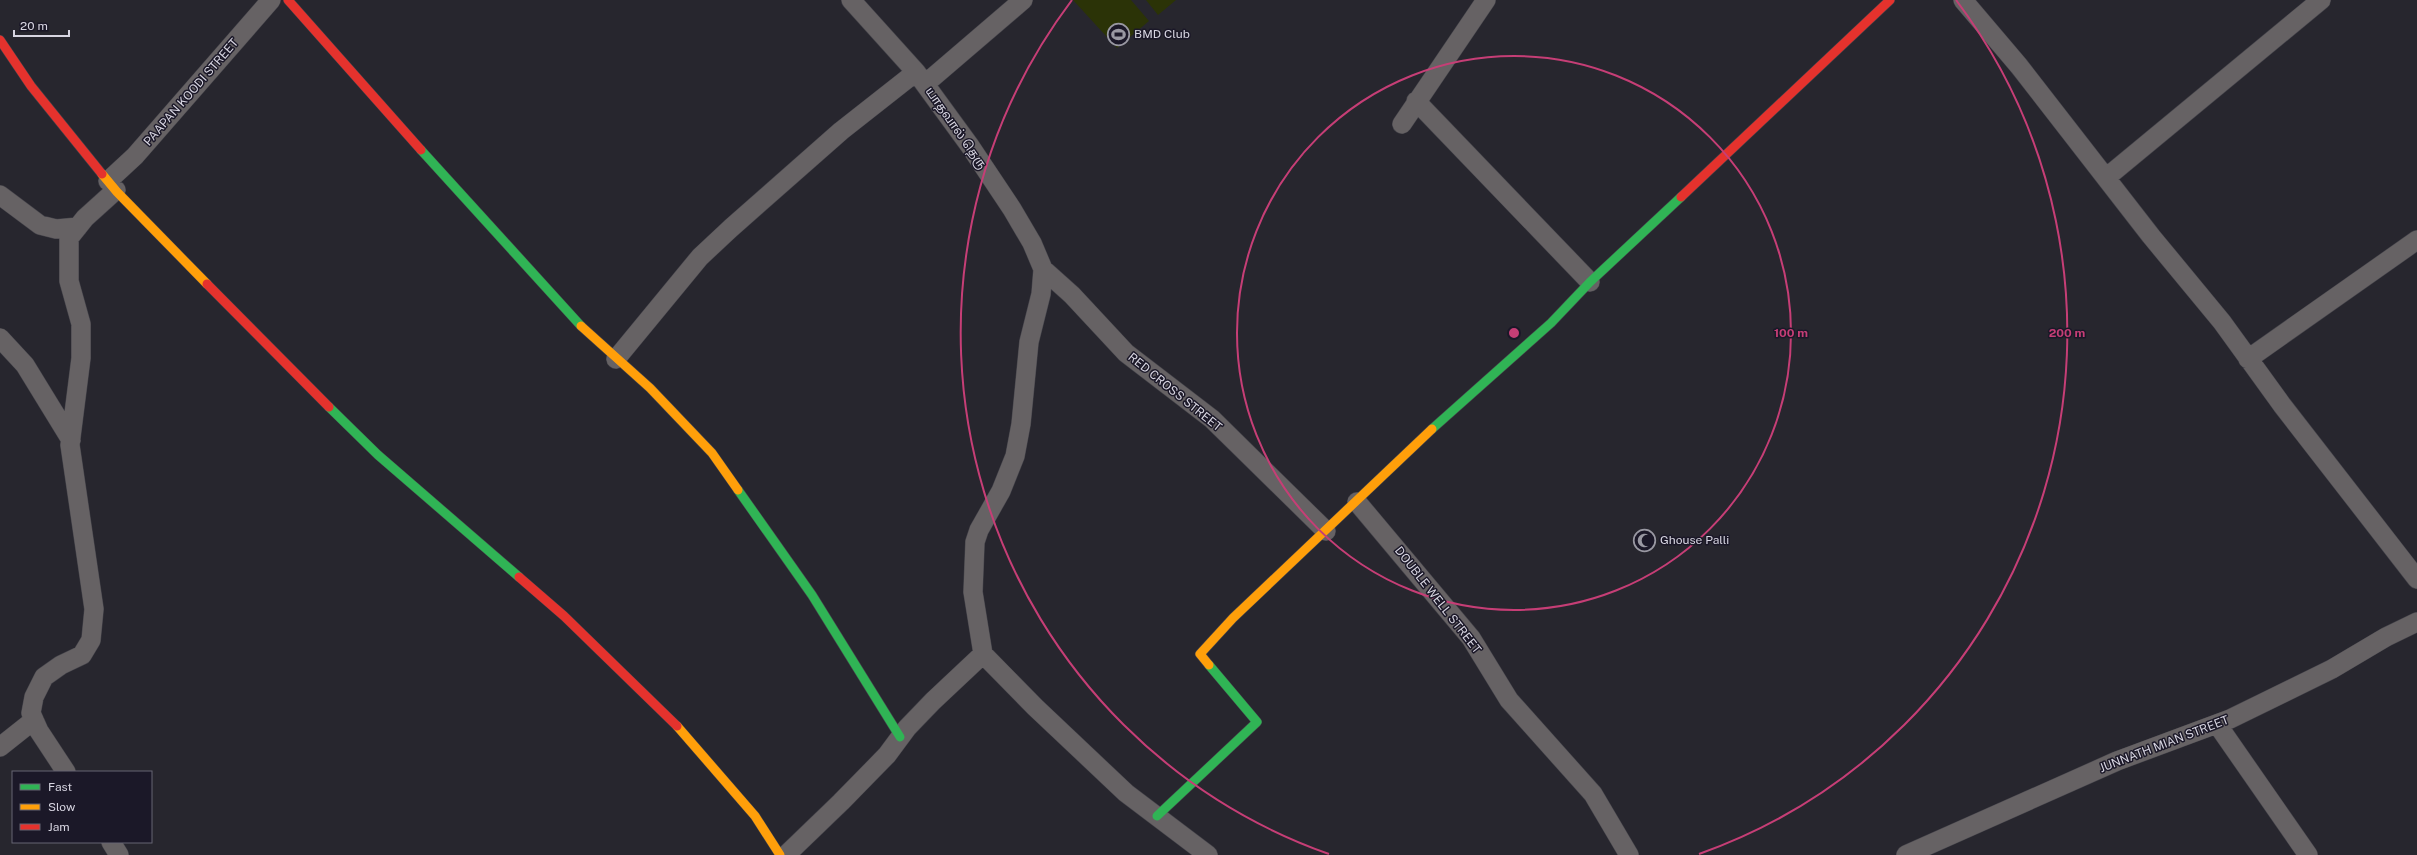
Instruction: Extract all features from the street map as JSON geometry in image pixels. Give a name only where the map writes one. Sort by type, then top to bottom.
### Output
[{"type":"street","name":"PAAPAN KOODI STREET","points":[[71,440],[81,358],[82,324],[69,281],[67,267],[69,238],[135,156],[270,0]]},
{"type":"street","points":[[288,0],[491,229],[588,334],[650,388],[712,453],[812,595],[900,737]]},
{"type":"street","name":"யாதவால் தெரு","points":[[851,0],[920,78],[1012,209],[1032,243],[1043,269]]},
{"type":"street","points":[[616,359],[700,258],[731,228],[841,131],[920,78],[1023,0]]},
{"type":"street","points":[[1402,124],[1416,101],[1486,0]]},
{"type":"street","points":[[1157,816],[1257,722],[1200,654],[1234,618],[1357,502],[1426,434],[1551,323],[1590,282],[1890,0]]},
{"type":"street","points":[[1963,0],[2107,177],[2222,322],[2248,359],[2417,579]]},
{"type":"street","points":[[2107,177],[2320,0]]},
{"type":"street","points":[[0,40],[31,86],[112,186],[287,366],[378,455],[558,611],[635,684],[678,728],[755,816],[780,855]]},
{"type":"street","points":[[1416,101],[1590,282]]},
{"type":"street","points":[[0,195],[40,225],[56,229],[78,226]]},
{"type":"street","points":[[2248,359],[2417,240]]},
{"type":"street","points":[[1043,269],[1041,294],[1029,342],[1021,424],[1015,456],[1001,491],[979,530],[975,542],[973,592],[982,654],[1035,707],[1126,793],[1208,855]]},
{"type":"street","name":"RED CROSS STREET","points":[[1043,269],[1072,295],[1126,353],[1212,419],[1326,531]]},
{"type":"street","points":[[0,338],[25,365],[71,440],[78,506],[94,610],[91,640],[82,655],[61,665],[44,677],[34,697],[31,713],[65,771]]},
{"type":"street","name":"DOUBLE WELL STREET","points":[[1357,502],[1471,638],[1510,700],[1593,794],[1629,855]]},
{"type":"street","name":"JUNNATH MIAN STREET","points":[[1906,855],[2117,761],[2217,724],[2332,669],[2386,636],[2417,622]]},
{"type":"street","points":[[786,855],[887,755],[900,737],[933,701],[982,654]]},
{"type":"street","points":[[0,747],[34,720]]},
{"type":"street","points":[[2217,724],[2308,855]]},
{"type":"street","points":[[112,843],[119,855]]},
{"type":"green space","name":"BMD Club","points":[[1073,0],[1131,0],[1149,21],[1117,48]]},
{"type":"green space","points":[[1146,0],[1176,0],[1158,15]]},
{"type":"traffic: fast","points":[[421,150],[581,326]]},
{"type":"traffic: fast","points":[[1432,429],[1551,323],[1590,282],[1681,197]]},
{"type":"traffic: fast","points":[[329,407],[378,455],[519,577]]},
{"type":"traffic: fast","points":[[738,490],[812,595],[900,737]]},
{"type":"traffic: fast","points":[[1157,816],[1257,722],[1209,665]]},
{"type":"traffic: slow","points":[[102,174],[117,192],[207,284]]},
{"type":"traffic: slow","points":[[581,326],[650,388],[712,453],[738,490]]},
{"type":"traffic: slow","points":[[1209,665],[1200,654],[1233,618],[1432,429]]},
{"type":"traffic: slow","points":[[677,726],[755,816],[780,855]]},
{"type":"traffic: jam","points":[[288,0],[421,150]]},
{"type":"traffic: jam","points":[[1681,197],[1890,0]]},
{"type":"traffic: jam","points":[[0,40],[31,86],[102,174]]},
{"type":"traffic: jam","points":[[207,284],[329,407]]},
{"type":"traffic: jam","points":[[519,577],[564,616],[677,726]]},
{"type":"place","name":"BMD Club","points":[[1119,34]]},
{"type":"place","name":"Ghouse Palli","points":[[1645,540]]}]
